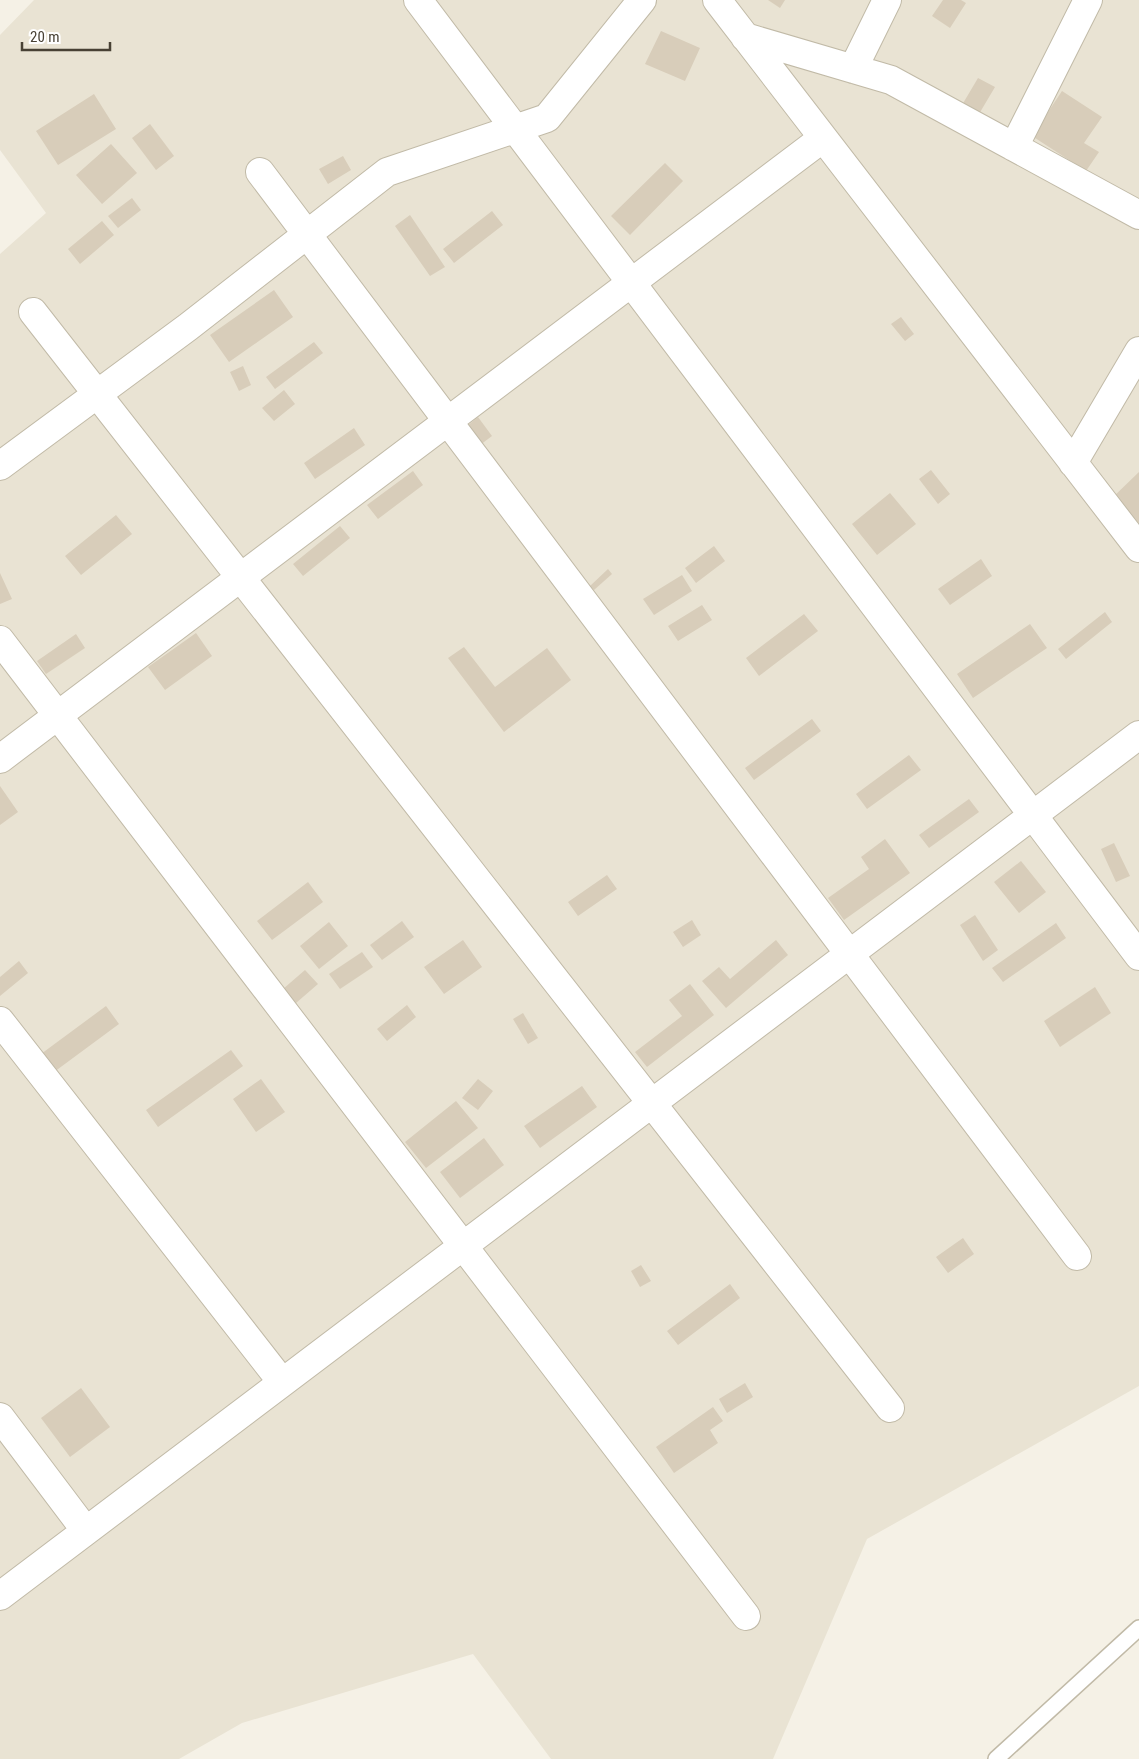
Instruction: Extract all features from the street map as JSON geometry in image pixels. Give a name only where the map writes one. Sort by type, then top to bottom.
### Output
[{"type":"street","points":[[418,0],[1139,956]]},
{"type":"street","points":[[0,466],[388,172],[547,118],[642,0]]},
{"type":"street","points":[[716,0],[1139,548]]},
{"type":"street","points":[[853,68],[887,0]]},
{"type":"street","points":[[1014,146],[1088,0]]},
{"type":"street","points":[[745,37],[891,80],[1139,215]]},
{"type":"street","points":[[0,759],[823,138]]},
{"type":"street","points":[[260,172],[1077,1256]]},
{"type":"street","points":[[33,312],[890,1408]]},
{"type":"street","points":[[1074,463],[1139,351]]},
{"type":"street","points":[[0,640],[746,1616]]},
{"type":"street","points":[[0,1596],[1139,735]]},
{"type":"street","points":[[0,1021],[282,1382]]},
{"type":"street","points":[[0,1417],[86,1531]]},
{"type":"lane","points":[[996,1759],[1139,1628]]},
{"type":"shaded area","points":[[34,0],[1139,0],[1139,1386],[867,1539],[773,1759],[551,1759],[473,1654],[242,1723],[179,1759],[0,1759],[0,254],[46,213],[0,150],[0,35]]},
{"type":"building","points":[[768,0],[785,0],[780,8]]},
{"type":"building","points":[[943,0],[961,0],[966,3],[950,28],[932,16]]},
{"type":"building","points":[[661,31],[700,48],[685,81],[645,64]]},
{"type":"building","points":[[978,78],[995,87],[979,114],[962,105]]},
{"type":"building","points":[[1062,91],[1102,117],[1084,143],[1099,152],[1086,171],[1032,136]]},
{"type":"building","points":[[94,94],[116,129],[58,165],[36,131]]},
{"type":"building","points":[[150,124],[174,156],[156,170],[132,138]]},
{"type":"building","points":[[111,144],[137,173],[102,204],[76,175]]},
{"type":"building","points":[[343,156],[351,170],[328,184],[319,169]]},
{"type":"building","points":[[665,163],[683,181],[630,235],[611,216]]},
{"type":"building","points":[[132,198],[141,210],[118,228],[108,216]]},
{"type":"building","points":[[492,211],[503,225],[454,263],[443,249]]},
{"type":"building","points":[[410,215],[445,267],[430,276],[395,226]]},
{"type":"building","points":[[102,221],[114,235],[80,264],[68,249]]},
{"type":"building","points":[[274,290],[293,317],[229,362],[210,335]]},
{"type":"building","points":[[901,317],[914,334],[905,341],[891,324]]},
{"type":"building","points":[[314,342],[323,353],[275,389],[266,377]]},
{"type":"building","points":[[243,366],[251,385],[239,391],[230,372]]},
{"type":"building","points":[[284,390],[295,404],[274,421],[262,408]]},
{"type":"building","points":[[478,417],[492,436],[480,445],[466,427]]},
{"type":"building","points":[[354,428],[365,445],[315,479],[304,463]]},
{"type":"building","points":[[931,470],[950,494],[938,504],[919,479]]},
{"type":"building","points":[[413,471],[423,485],[378,519],[367,505]]},
{"type":"building","points":[[1139,472],[1139,527],[1111,499]]},
{"type":"building","points":[[890,493],[916,524],[877,555],[852,524]]},
{"type":"building","points":[[116,515],[132,534],[81,575],[65,556]]},
{"type":"building","points":[[340,526],[350,538],[303,576],[293,564]]},
{"type":"building","points":[[714,546],[725,561],[696,583],[685,568]]},
{"type":"building","points":[[981,559],[992,576],[950,605],[938,589]]},
{"type":"building","points":[[608,569],[612,574],[594,590],[590,586]]},
{"type":"building","points":[[0,573],[12,599],[0,604]]},
{"type":"building","points":[[682,575],[692,591],[654,615],[643,599]]},
{"type":"building","points":[[702,605],[712,620],[678,641],[668,626]]},
{"type":"building","points":[[1105,612],[1112,622],[1066,659],[1058,649]]},
{"type":"building","points":[[804,614],[818,631],[759,676],[746,658]]},
{"type":"building","points":[[1030,624],[1047,648],[973,698],[957,674]]},
{"type":"building","points":[[196,633],[212,656],[165,690],[148,667]]},
{"type":"building","points":[[76,634],[85,648],[46,674],[37,661]]},
{"type":"building","points":[[464,647],[495,687],[547,648],[571,680],[504,732],[448,658]]},
{"type":"building","points":[[812,719],[821,731],[754,780],[745,768]]},
{"type":"building","points":[[909,755],[921,770],[867,809],[856,794]]},
{"type":"building","points":[[0,786],[18,812],[0,825]]},
{"type":"building","points":[[969,799],[979,812],[929,848],[919,835]]},
{"type":"building","points":[[885,839],[910,873],[844,920],[828,898],[869,869],[861,857]]},
{"type":"building","points":[[1114,843],[1130,876],[1116,882],[1101,849]]},
{"type":"building","points":[[1021,861],[1046,892],[1019,913],[994,882]]},
{"type":"building","points":[[607,875],[617,889],[578,916],[568,902]]},
{"type":"building","points":[[308,882],[323,902],[272,940],[257,921]]},
{"type":"building","points":[[975,915],[998,950],[983,961],[960,925]]},
{"type":"building","points":[[692,920],[701,935],[683,947],[673,932]]},
{"type":"building","points":[[402,921],[414,937],[382,960],[370,945]]},
{"type":"building","points":[[329,922],[348,946],[319,969],[300,946]]},
{"type":"building","points":[[1056,923],[1066,938],[1003,982],[992,968]]},
{"type":"building","points":[[463,940],[482,967],[444,994],[424,967]]},
{"type":"building","points":[[776,940],[788,955],[726,1008],[702,981],[719,967],[730,979]]},
{"type":"building","points":[[362,952],[373,967],[340,989],[329,974]]},
{"type":"building","points":[[19,961],[28,973],[0,996],[0,977]]},
{"type":"building","points":[[305,970],[318,984],[296,1003],[283,989]]},
{"type":"building","points":[[690,984],[714,1015],[647,1067],[635,1052],[682,1016],[669,1000]]},
{"type":"building","points":[[1095,987],[1111,1013],[1060,1047],[1044,1021]]},
{"type":"building","points":[[407,1005],[416,1017],[387,1041],[377,1029]]},
{"type":"building","points":[[106,1006],[119,1024],[54,1072],[41,1054]]},
{"type":"building","points":[[523,1013],[538,1038],[528,1044],[513,1019]]},
{"type":"building","points":[[231,1050],[243,1066],[158,1127],[146,1110]]},
{"type":"building","points":[[261,1079],[285,1112],[256,1132],[233,1099]]},
{"type":"building","points":[[478,1079],[493,1091],[478,1110],[462,1098]]},
{"type":"building","points":[[582,1086],[597,1107],[540,1148],[524,1126]]},
{"type":"building","points":[[456,1101],[478,1128],[426,1168],[405,1142]]},
{"type":"building","points":[[484,1138],[504,1165],[460,1198],[440,1172]]},
{"type":"building","points":[[963,1238],[974,1254],[948,1273],[936,1257]]},
{"type":"building","points":[[641,1265],[651,1281],[640,1287],[631,1271]]},
{"type":"building","points":[[730,1284],[740,1298],[678,1345],[667,1331]]},
{"type":"building","points":[[745,1383],[753,1397],[727,1413],[719,1399]]},
{"type":"building","points":[[81,1388],[110,1427],[70,1457],[41,1418]]},
{"type":"building","points":[[713,1407],[723,1421],[710,1430],[718,1443],[674,1473],[656,1447]]}]
